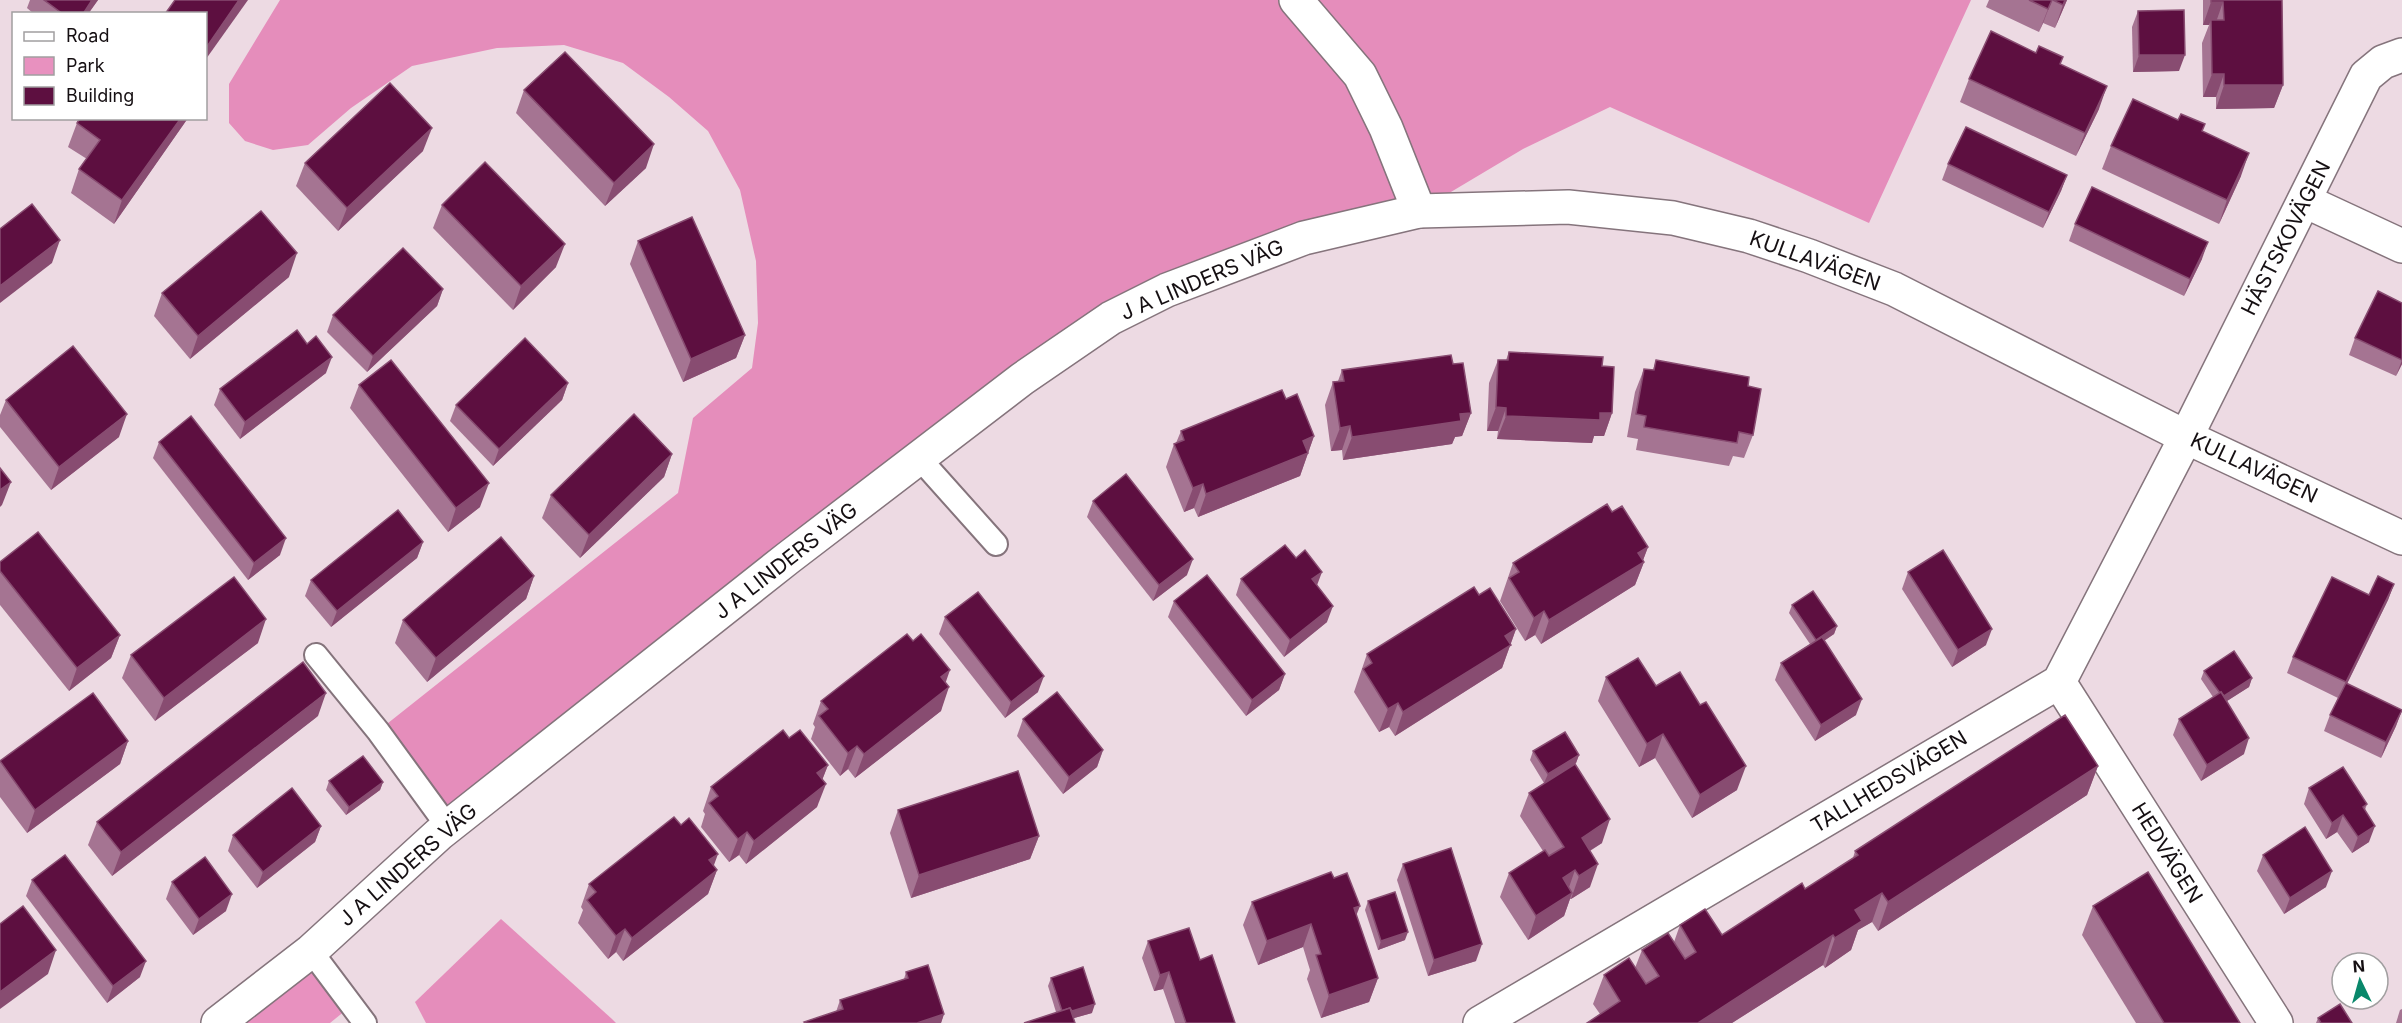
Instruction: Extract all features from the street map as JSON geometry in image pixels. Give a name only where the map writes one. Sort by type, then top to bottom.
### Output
[{"type":"street","points":[[1296,0],[1360,75],[1386,128],[1419,211]]},
{"type":"street","name":"HÄSTSKOVÄGEN","points":[[2186,436],[2366,76],[2382,63],[2402,55]]},
{"type":"street","points":[[2305,201],[2402,246]]},
{"type":"street","name":"KULLAVÄGEN","points":[[1419,211],[1568,207],[1673,218],[1749,236],[1809,256],[1894,289],[2186,436],[2402,538]]},
{"type":"street","name":"J A LINDERS VÄG","points":[[218,1023],[311,951],[448,827],[779,565],[1022,379],[1101,325],[1167,290],[1304,238],[1419,211]]},
{"type":"street","points":[[2059,682],[2186,436]]},
{"type":"street","name":"TALLHEDSVÄGEN","points":[[1482,1023],[2059,682]]},
{"type":"street","name":"HEDVÄGEN","points":[[2059,682],[2276,1023]]},
{"type":"lane","points":[[920,459],[996,544]]},
{"type":"lane","points":[[316,655],[378,731],[448,827]]},
{"type":"lane","points":[[311,951],[365,1023]]},
{"type":"green space","points":[[311,951],[351,1006],[330,1023],[218,1023]]},
{"type":"shaded area","points":[[280,0],[1971,0],[1869,223],[1610,107],[1523,149],[1419,211],[1167,290],[448,827],[378,731],[678,493],[693,418],[752,368],[758,323],[756,261],[740,190],[708,131],[669,97],[623,63],[564,45],[497,48],[412,66],[351,108],[308,145],[273,150],[245,141],[229,123],[229,84]]},
{"type":"shaded area","points":[[501,919],[616,1023],[426,1023],[415,1002]]},
{"type":"building","points":[[44,0],[92,0],[84,12],[60,12]]},
{"type":"building","points":[[175,0],[239,0],[207,47],[207,12],[166,12]]},
{"type":"building","points":[[2029,0],[2052,0],[2048,9]]},
{"type":"building","points":[[2053,0],[2065,0],[2063,5]]},
{"type":"building","points":[[2211,0],[2282,0],[2283,85],[2224,85],[2224,74],[2212,74],[2211,20],[2224,20],[2223,2],[2211,2]]},
{"type":"building","points":[[2184,10],[2185,55],[2139,55],[2138,11]]},
{"type":"building","points":[[1991,31],[2036,53],[2039,46],[2063,57],[2060,64],[2107,86],[2085,133],[1969,79]]},
{"type":"building","points":[[565,52],[654,144],[614,183],[524,90]]},
{"type":"building","points":[[390,83],[432,128],[347,208],[305,163]]},
{"type":"building","points":[[2133,99],[2178,120],[2181,114],[2205,124],[2202,131],[2249,153],[2227,200],[2111,146]]},
{"type":"building","points":[[79,120],[180,120],[122,200],[79,169],[100,140],[77,123]]},
{"type":"building","points":[[1966,127],[2067,175],[2049,212],[1948,164]]},
{"type":"building","points":[[485,162],[565,244],[521,286],[442,205]]},
{"type":"building","points":[[2092,187],[2208,242],[2190,279],[2075,224]]},
{"type":"building","points":[[32,204],[60,240],[0,286],[0,229]]},
{"type":"building","points":[[261,211],[297,253],[198,336],[162,293]]},
{"type":"building","points":[[692,217],[745,335],[691,359],[638,241]]},
{"type":"building","points":[[403,248],[443,289],[373,356],[333,315]]},
{"type":"building","points":[[2378,291],[2402,303],[2402,360],[2355,338]]},
{"type":"building","points":[[297,330],[307,344],[316,336],[332,357],[245,422],[220,389]]},
{"type":"building","points":[[525,338],[568,383],[499,449],[456,405]]},
{"type":"building","points":[[73,346],[127,414],[59,467],[6,400]]},
{"type":"building","points":[[1509,352],[1603,357],[1602,366],[1614,367],[1612,413],[1600,413],[1600,420],[1506,416],[1506,408],[1496,407],[1498,360],[1508,360]]},
{"type":"building","points":[[1451,355],[1453,364],[1463,363],[1471,413],[1460,414],[1461,421],[1352,437],[1350,426],[1340,428],[1333,382],[1344,381],[1342,370]]},
{"type":"building","points":[[391,360],[489,483],[456,508],[359,385]]},
{"type":"building","points":[[1656,360],[1749,377],[1748,386],[1761,389],[1753,435],[1739,432],[1737,443],[1644,427],[1646,416],[1636,414],[1644,369],[1654,370]]},
{"type":"building","points":[[1282,390],[1286,399],[1297,394],[1314,436],[1303,441],[1308,453],[1206,494],[1203,484],[1193,488],[1174,444],[1184,440],[1181,431]]},
{"type":"building","points":[[634,414],[672,454],[589,535],[551,495]]},
{"type":"building","points":[[191,416],[286,538],[254,563],[159,442]]},
{"type":"building","points":[[0,468],[11,482],[0,490]]},
{"type":"building","points":[[1126,474],[1193,559],[1159,585],[1093,501]]},
{"type":"building","points":[[1607,504],[1612,512],[1622,506],[1648,547],[1638,553],[1644,562],[1549,620],[1544,611],[1534,618],[1509,578],[1519,572],[1513,563]]},
{"type":"building","points":[[398,510],[423,542],[337,611],[311,580]]},
{"type":"building","points":[[38,532],[120,635],[77,668],[0,571],[0,562]]},
{"type":"building","points":[[501,537],[534,576],[436,658],[403,620]]},
{"type":"building","points":[[1285,545],[1296,558],[1305,550],[1322,572],[1312,579],[1333,606],[1290,640],[1241,579]]},
{"type":"building","points":[[1943,550],[1992,629],[1958,650],[1908,572]]},
{"type":"building","points":[[1207,575],[1285,674],[1252,700],[1174,601]]},
{"type":"building","points":[[2378,576],[2394,584],[2346,682],[2293,657],[2332,577],[2369,595]]},
{"type":"building","points":[[234,577],[266,619],[164,698],[131,655]]},
{"type":"building","points":[[1474,587],[1479,595],[1490,588],[1516,629],[1505,636],[1511,645],[1403,712],[1398,703],[1388,709],[1363,669],[1372,663],[1367,654]]},
{"type":"building","points":[[1813,591],[1837,626],[1816,640],[1792,605]]},
{"type":"building","points":[[978,592],[1044,676],[1011,702],[945,617]]},
{"type":"building","points":[[907,634],[913,641],[921,634],[950,670],[941,677],[949,687],[864,754],[857,746],[848,753],[819,716],[828,709],[821,701]]},
{"type":"building","points":[[1822,637],[1862,699],[1821,725],[1781,663]]},
{"type":"building","points":[[2234,651],[2252,678],[2224,696],[2204,671]]},
{"type":"building","points":[[1638,658],[1656,686],[1680,672],[1700,705],[1706,702],[1746,766],[1700,795],[1663,734],[1647,744],[1606,677]]},
{"type":"building","points":[[303,662],[326,693],[121,852],[97,822]]},
{"type":"building","points":[[2346,683],[2402,710],[2386,742],[2330,715]]},
{"type":"building","points":[[1057,692],[1103,750],[1069,777],[1023,719]]},
{"type":"building","points":[[2221,692],[2249,738],[2207,765],[2179,719]]},
{"type":"building","points":[[93,693],[128,741],[35,810],[0,761]]},
{"type":"building","points":[[2065,715],[2098,766],[1888,902],[1882,893],[1855,910],[1862,921],[1835,938],[1833,935],[1698,1023],[1587,1023],[1620,1001],[1604,975],[1629,958],[1646,984],[1659,976],[1642,950],[1668,933],[1685,959],[1696,952],[1680,925],[1705,909],[1722,935],[1802,883],[1805,889],[1858,855],[1855,851]]},
{"type":"building","points":[[783,730],[789,738],[800,730],[828,765],[817,773],[826,784],[754,841],[747,832],[738,839],[709,803],[718,796],[711,787]]},
{"type":"building","points":[[1565,732],[1579,755],[1548,774],[1533,751]]},
{"type":"building","points":[[363,756],[383,782],[349,807],[329,781]]},
{"type":"building","points":[[1575,764],[1610,819],[1582,838],[1598,864],[1579,876],[1575,870],[1563,878],[1572,893],[1536,916],[1509,873],[1545,850],[1549,856],[1564,847],[1529,793]]},
{"type":"building","points":[[2343,767],[2367,804],[2363,807],[2375,826],[2358,837],[2343,815],[2332,823],[2309,788]]},
{"type":"building","points":[[1018,771],[1039,836],[919,875],[898,810]]},
{"type":"building","points":[[292,788],[321,826],[263,872],[233,835]]},
{"type":"building","points":[[674,817],[681,825],[689,818],[718,854],[709,860],[717,870],[632,938],[625,929],[616,936],[587,900],[596,892],[589,884]]},
{"type":"building","points":[[2305,827],[2332,871],[2290,898],[2263,855]]},
{"type":"building","points":[[1451,848],[1482,944],[1434,960],[1403,864]]},
{"type":"building","points":[[65,855],[146,961],[113,986],[32,880]]},
{"type":"building","points":[[205,857],[232,894],[199,919],[172,882]]},
{"type":"building","points":[[1331,872],[1334,878],[1347,873],[1360,906],[1354,908],[1378,978],[1329,995],[1316,955],[1321,954],[1311,924],[1267,941],[1252,902]]},
{"type":"building","points":[[2148,872],[2240,1023],[2164,1023],[2093,906]]},
{"type":"building","points":[[1395,892],[1408,932],[1381,941],[1368,901]]},
{"type":"building","points":[[23,906],[56,950],[0,992],[0,924]]},
{"type":"building","points":[[1189,928],[1200,960],[1212,955],[1235,1023],[1186,1023],[1169,972],[1160,975],[1148,941]]},
{"type":"building","points":[[928,965],[944,1014],[917,1023],[804,1022],[843,1009],[840,1000],[908,978],[906,972]]},
{"type":"building","points":[[1083,967],[1095,1004],[1072,1011],[1070,1008],[1062,1011],[1051,978]]},
{"type":"building","points":[[1070,1008],[1075,1023],[1024,1023]]},
{"type":"building","points":[[2330,1010],[2344,1011],[2352,1023],[2321,1023],[2318,1018]]}]
